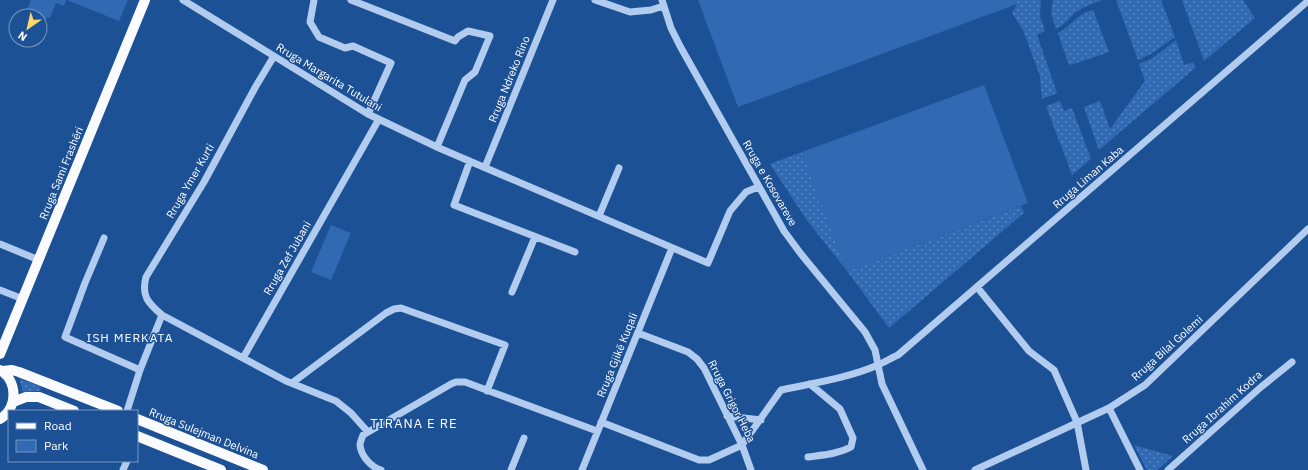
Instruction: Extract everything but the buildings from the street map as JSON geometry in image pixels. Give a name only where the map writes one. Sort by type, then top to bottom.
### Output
[{"type":"main road","name":"Rruga Sami Frashëri","points":[[0,354],[145,0]]},
{"type":"main road","points":[[1,371],[12,370],[20,372],[115,410]]},
{"type":"main road","points":[[1,371],[10,380],[14,391],[13,402],[9,410]]},
{"type":"main road","points":[[13,402],[26,397],[38,397],[71,410]]},
{"type":"main road","points":[[0,419],[8,412]]},
{"type":"main road","name":"Rruga Sulejman Delvina","points":[[138,419],[263,470]]},
{"type":"main road","points":[[138,437],[221,470]]},
{"type":"street","name":"Rruga Margarita Tutulani","points":[[183,0],[368,114],[437,147],[708,263],[730,211],[746,192],[758,187]]},
{"type":"street","points":[[314,0],[310,22],[319,37],[345,48],[353,46],[391,63],[368,114]]},
{"type":"street","points":[[351,0],[455,41],[458,37],[468,31],[490,36],[475,72],[464,80],[437,147]]},
{"type":"street","name":"Rruga Ndreko Rino","points":[[485,167],[553,0]]},
{"type":"street","points":[[595,0],[630,12],[651,10],[663,3]]},
{"type":"street","name":"Rruga Liman Kaba","points":[[742,445],[781,390],[836,378],[878,365],[898,355],[1308,0]]},
{"type":"street","name":"Rruga e Kosovareve","points":[[663,3],[680,46],[784,231],[865,332],[875,350],[882,384],[923,470]]},
{"type":"street","name":"Rruga Ymer Kurti","points":[[242,358],[162,315],[149,305],[144,286],[146,277],[204,182],[274,56]]},
{"type":"street","name":"Rruga Zef Jubani","points":[[242,358],[379,119]]},
{"type":"street","points":[[470,161],[454,205],[575,252]]},
{"type":"street","points":[[599,216],[619,168]]},
{"type":"street","name":"Rruga Bilal Golemi","points":[[975,470],[1109,408],[1145,385],[1308,229]]},
{"type":"street","points":[[512,292],[535,236]]},
{"type":"street","points":[[104,238],[85,282],[65,338],[140,370]]},
{"type":"street","points":[[0,244],[39,260]]},
{"type":"street","name":"Rruga Gjikë Kuqali","points":[[582,470],[672,248]]},
{"type":"street","points":[[977,287],[1029,351],[1054,370],[1077,422],[1086,470]]},
{"type":"street","points":[[0,290],[23,298]]},
{"type":"street","points":[[292,383],[386,313],[394,309],[401,308],[505,345],[487,391]]},
{"type":"street","points":[[127,410],[140,370],[162,315]]},
{"type":"street","name":"Rruga Grigor Heba","points":[[638,334],[688,352],[697,358],[704,368],[742,445],[751,470]]},
{"type":"street","points":[[242,358],[292,383],[336,401],[351,413],[368,432]]},
{"type":"street","name":"Rruga Ibrahim Kodra","points":[[1168,470],[1261,387],[1292,362]]},
{"type":"street","points":[[379,470],[369,463],[364,457],[360,445],[363,435],[456,382],[465,382],[597,431]]},
{"type":"street","points":[[808,457],[844,451],[851,447],[853,438],[840,410],[810,384]]},
{"type":"street","points":[[1109,408],[1140,470]]},
{"type":"street","points":[[727,416],[761,420]]},
{"type":"street","points":[[601,422],[699,460],[709,460],[742,445]]},
{"type":"street","points":[[511,470],[524,438]]},
{"type":"green space","points":[[31,0],[66,0],[64,6],[56,3],[50,18],[48,17],[48,8],[28,8]]},
{"type":"green space","points":[[67,0],[128,0],[119,21]]},
{"type":"green space","points":[[698,0],[1016,0],[1017,4],[738,107]]},
{"type":"green space","points":[[1016,0],[1041,0],[1040,16],[1045,31],[1037,35],[1057,93],[1042,99],[1040,76],[1023,30],[1012,13],[1017,4]]},
{"type":"green space","points":[[1053,0],[1102,0],[1076,12],[1056,29],[1051,13]]},
{"type":"green space","points":[[1116,0],[1161,0],[1175,37],[1151,54],[1138,60]]},
{"type":"green space","points":[[1182,0],[1243,0],[1255,18],[1204,61]]},
{"type":"green space","points":[[1093,10],[1109,52],[1071,65],[1068,63],[1058,33],[1083,14]]},
{"type":"green space","points":[[1176,40],[1184,65],[1193,62],[1195,68],[1099,150],[1084,107],[1100,101],[1110,129],[1145,81],[1139,64],[1153,58]]},
{"type":"green space","points":[[984,85],[1028,203],[847,271],[802,152]]},
{"type":"green space","points":[[1060,101],[1064,111],[1072,108],[1091,159],[1072,175],[1046,106]]},
{"type":"green space","points":[[802,152],[847,271],[806,219],[770,164]]},
{"type":"green space","points":[[1021,206],[1024,213],[889,328],[847,271]]},
{"type":"green space","points":[[331,225],[351,233],[331,280],[311,272]]},
{"type":"green space","points":[[20,379],[41,387],[40,391],[23,392]]},
{"type":"green space","points":[[1134,445],[1173,456],[1157,470],[1147,470]]},
{"type":"district","name":"ISH MERKATA","points":[[130,338]]},
{"type":"district","name":"TIRANA E RE","points":[[414,423]]}]
